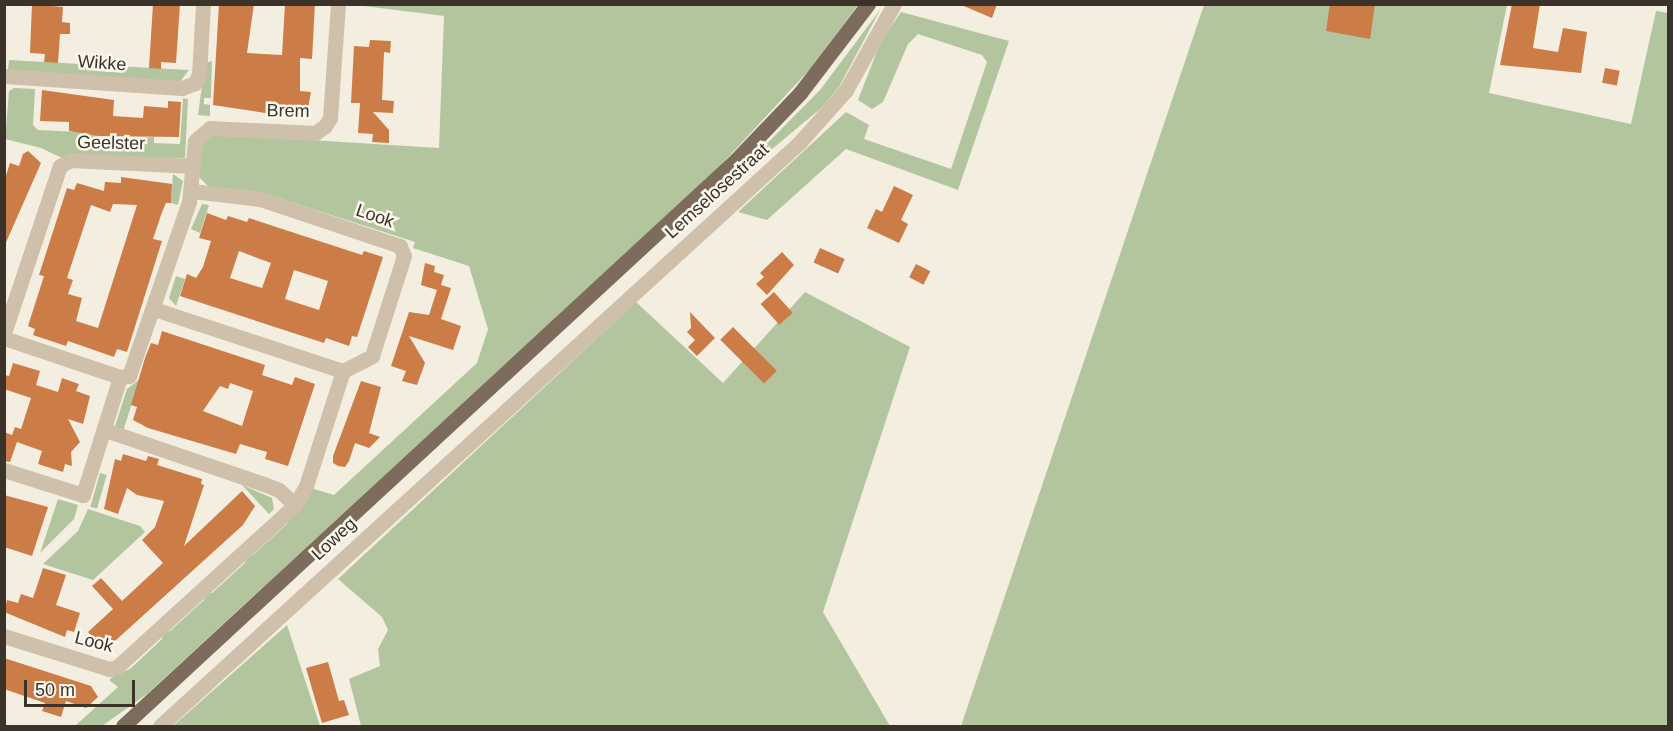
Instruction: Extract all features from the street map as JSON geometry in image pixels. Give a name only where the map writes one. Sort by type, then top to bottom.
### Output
[{"type":"main road","points":[[123,726],[743,153],[800,93],[868,4]]},
{"type":"street","name":"Wikke","points":[[4,76],[182,88],[195,83],[199,74],[203,4]]},
{"type":"street","name":"Brem","points":[[194,166],[199,135],[210,128],[315,133],[325,126],[330,118],[338,4]]},
{"type":"street","name":"Lemselosestraat","points":[[535,382],[799,143],[846,90],[894,4]]},
{"type":"street","name":"Geelster","points":[[120,377],[4,335],[60,166],[70,160],[194,166]]},
{"type":"street","points":[[4,470],[83,495],[120,377],[134,370],[192,191],[194,166]]},
{"type":"street","name":"Look","points":[[4,636],[109,669],[117,667],[295,505],[306,486],[343,371],[372,356],[404,256],[400,246],[260,199],[192,191]]},
{"type":"street","points":[[154,309],[343,371]]},
{"type":"street","name":"Loweg","points":[[160,726],[535,382]]},
{"type":"street","points":[[105,430],[264,484],[279,490],[295,505]]},
{"type":"green space","points":[[356,5],[858,5],[810,69],[720,166],[147,694],[102,726],[75,726],[118,687],[109,680],[130,669],[162,639],[163,632],[170,631],[204,600],[206,593],[212,593],[245,563],[247,555],[253,555],[287,524],[311,488],[334,495],[477,363],[488,329],[469,266],[413,248],[415,242],[260,192],[209,187],[199,177],[202,141],[216,134],[439,148],[444,16]]},
{"type":"green space","points":[[1204,5],[1507,5],[1489,93],[1631,124],[1656,11],[1668,13],[1668,726],[961,726]]},
{"type":"green space","points":[[880,10],[839,87],[820,109],[709,202],[820,90]]},
{"type":"green space","points":[[901,12],[1009,41],[958,190],[846,149],[767,220],[738,212],[846,112],[869,125],[864,139],[951,169],[987,62],[982,55],[918,34],[908,44],[883,102],[872,109],[858,100],[881,41]]},
{"type":"green space","points":[[9,60],[189,70],[179,83],[8,70]]},
{"type":"green space","points":[[212,61],[211,98],[204,98],[204,104],[210,105],[210,116],[198,115],[205,63]]},
{"type":"green space","points":[[14,88],[35,89],[33,125],[38,130],[98,133],[97,140],[154,137],[154,143],[180,144],[183,98],[188,99],[185,158],[60,157],[41,148],[5,139],[9,91]]},
{"type":"green space","points":[[173,174],[183,181],[178,205],[171,203]]},
{"type":"green space","points":[[202,204],[209,205],[200,233],[191,229]]},
{"type":"green space","points":[[176,276],[185,279],[176,306],[169,298]]},
{"type":"green space","points":[[805,292],[910,347],[823,612],[890,726],[361,726],[349,679],[380,666],[378,649],[388,630],[382,617],[338,579],[636,302],[723,383]]},
{"type":"green space","points":[[140,379],[123,431],[115,426],[127,389]]},
{"type":"green space","points":[[100,473],[107,475],[97,509],[90,507]]},
{"type":"green space","points":[[242,485],[272,498],[274,509],[269,514]]},
{"type":"green space","points":[[58,499],[78,505],[74,519],[40,553]]},
{"type":"green space","points":[[88,509],[140,526],[145,532],[93,580],[43,564],[78,531]]},
{"type":"green space","points":[[287,625],[320,726],[173,726]]},
{"type":"building","points":[[32,4],[63,7],[62,22],[70,23],[70,34],[60,34],[58,63],[44,62],[45,54],[30,53]]},
{"type":"building","points":[[153,4],[180,4],[176,63],[161,62],[161,69],[149,68]]},
{"type":"building","points":[[219,4],[254,4],[247,53],[282,55],[285,4],[315,4],[312,59],[300,58],[300,91],[311,92],[307,113],[265,113],[213,105]]},
{"type":"building","points":[[959,4],[997,4],[992,18]]},
{"type":"building","points":[[1330,4],[1375,4],[1370,39],[1326,31]]},
{"type":"building","points":[[1512,4],[1540,4],[1533,48],[1558,52],[1563,28],[1587,32],[1581,73],[1500,65]]},
{"type":"building","points":[[370,40],[391,41],[390,53],[384,52],[382,100],[394,101],[393,113],[373,112],[389,130],[389,143],[372,142],[373,134],[358,133],[360,103],[351,103],[354,46],[369,47]]},
{"type":"building","points":[[1605,68],[1620,71],[1617,86],[1602,83]]},
{"type":"building","points":[[42,90],[114,100],[113,116],[143,118],[144,106],[168,108],[168,101],[181,102],[179,137],[99,136],[69,131],[69,122],[40,121]]},
{"type":"building","points":[[28,151],[41,163],[4,247],[4,182],[10,163],[19,166],[23,154]]},
{"type":"building","points":[[121,177],[172,184],[171,203],[166,203],[153,239],[162,241],[127,352],[117,349],[114,357],[68,341],[66,346],[33,335],[35,329],[28,326],[44,276],[39,275],[67,188],[74,190],[77,183],[104,191],[105,182],[121,183]],"holes":[[[113,204],[137,205],[98,328],[76,321],[82,298],[68,294],[73,280],[67,278],[91,205],[110,212]]]},
{"type":"building","points":[[894,186],[913,195],[901,220],[908,224],[899,243],[867,228],[876,209],[882,212]]},
{"type":"building","points":[[207,213],[226,220],[228,216],[247,222],[249,218],[362,255],[364,251],[383,257],[357,337],[352,336],[349,346],[326,338],[324,343],[180,296],[187,274],[196,278],[203,267],[211,241],[199,238]],"holes":[[[239,251],[271,263],[262,288],[230,278]],[[294,270],[328,281],[319,310],[285,299]]]},
{"type":"building","points":[[820,248],[845,259],[838,274],[813,263]]},
{"type":"building","points":[[782,252],[794,265],[767,295],[756,284],[764,277],[760,273]]},
{"type":"building","points":[[425,263],[435,266],[434,272],[444,275],[441,285],[451,288],[441,319],[461,326],[453,350],[409,336],[425,363],[417,385],[402,381],[406,371],[391,366],[409,312],[429,315],[437,290],[421,285]]},
{"type":"building","points":[[916,264],[930,271],[923,285],[909,277]]},
{"type":"building","points":[[774,292],[793,313],[779,325],[761,304]]},
{"type":"building","points":[[690,312],[715,338],[697,356],[688,347],[695,340],[687,332],[691,328]]},
{"type":"building","points":[[733,327],[777,371],[764,384],[720,340]]},
{"type":"building","points":[[162,331],[265,365],[262,375],[292,385],[295,377],[315,384],[288,466],[265,459],[267,452],[240,444],[236,454],[148,428],[133,420],[137,407],[131,405],[145,358],[151,343],[158,345]],"holes":[[[230,383],[253,391],[242,426],[203,411],[220,386],[228,389]]]},
{"type":"building","points":[[13,363],[40,371],[36,385],[58,392],[62,378],[79,384],[76,391],[90,396],[83,424],[68,419],[80,442],[71,452],[72,466],[65,464],[63,472],[38,464],[42,451],[17,442],[10,462],[4,461],[4,432],[12,435],[15,427],[21,429],[31,398],[4,389],[4,375],[9,376]]},
{"type":"building","points":[[361,381],[381,387],[369,433],[380,437],[369,448],[355,443],[345,467],[338,466],[333,463],[333,456]]},
{"type":"building","points":[[123,454],[146,461],[148,456],[159,459],[157,465],[202,479],[201,484],[204,485],[184,546],[242,491],[255,506],[243,525],[105,650],[88,632],[113,609],[92,586],[101,578],[122,601],[163,563],[142,540],[155,527],[164,501],[137,495],[127,488],[118,514],[104,509],[115,459],[121,461]]},
{"type":"building","points":[[4,495],[48,507],[32,556],[4,547]]},
{"type":"building","points":[[43,568],[66,575],[56,605],[80,613],[74,632],[67,630],[65,637],[4,612],[7,600],[18,603],[21,594],[33,598]]},
{"type":"building","points":[[4,658],[91,686],[98,697],[86,708],[66,701],[61,717],[42,711],[45,703],[4,689]]},
{"type":"building","points":[[328,662],[339,701],[344,700],[349,715],[322,723],[306,668]]}]
